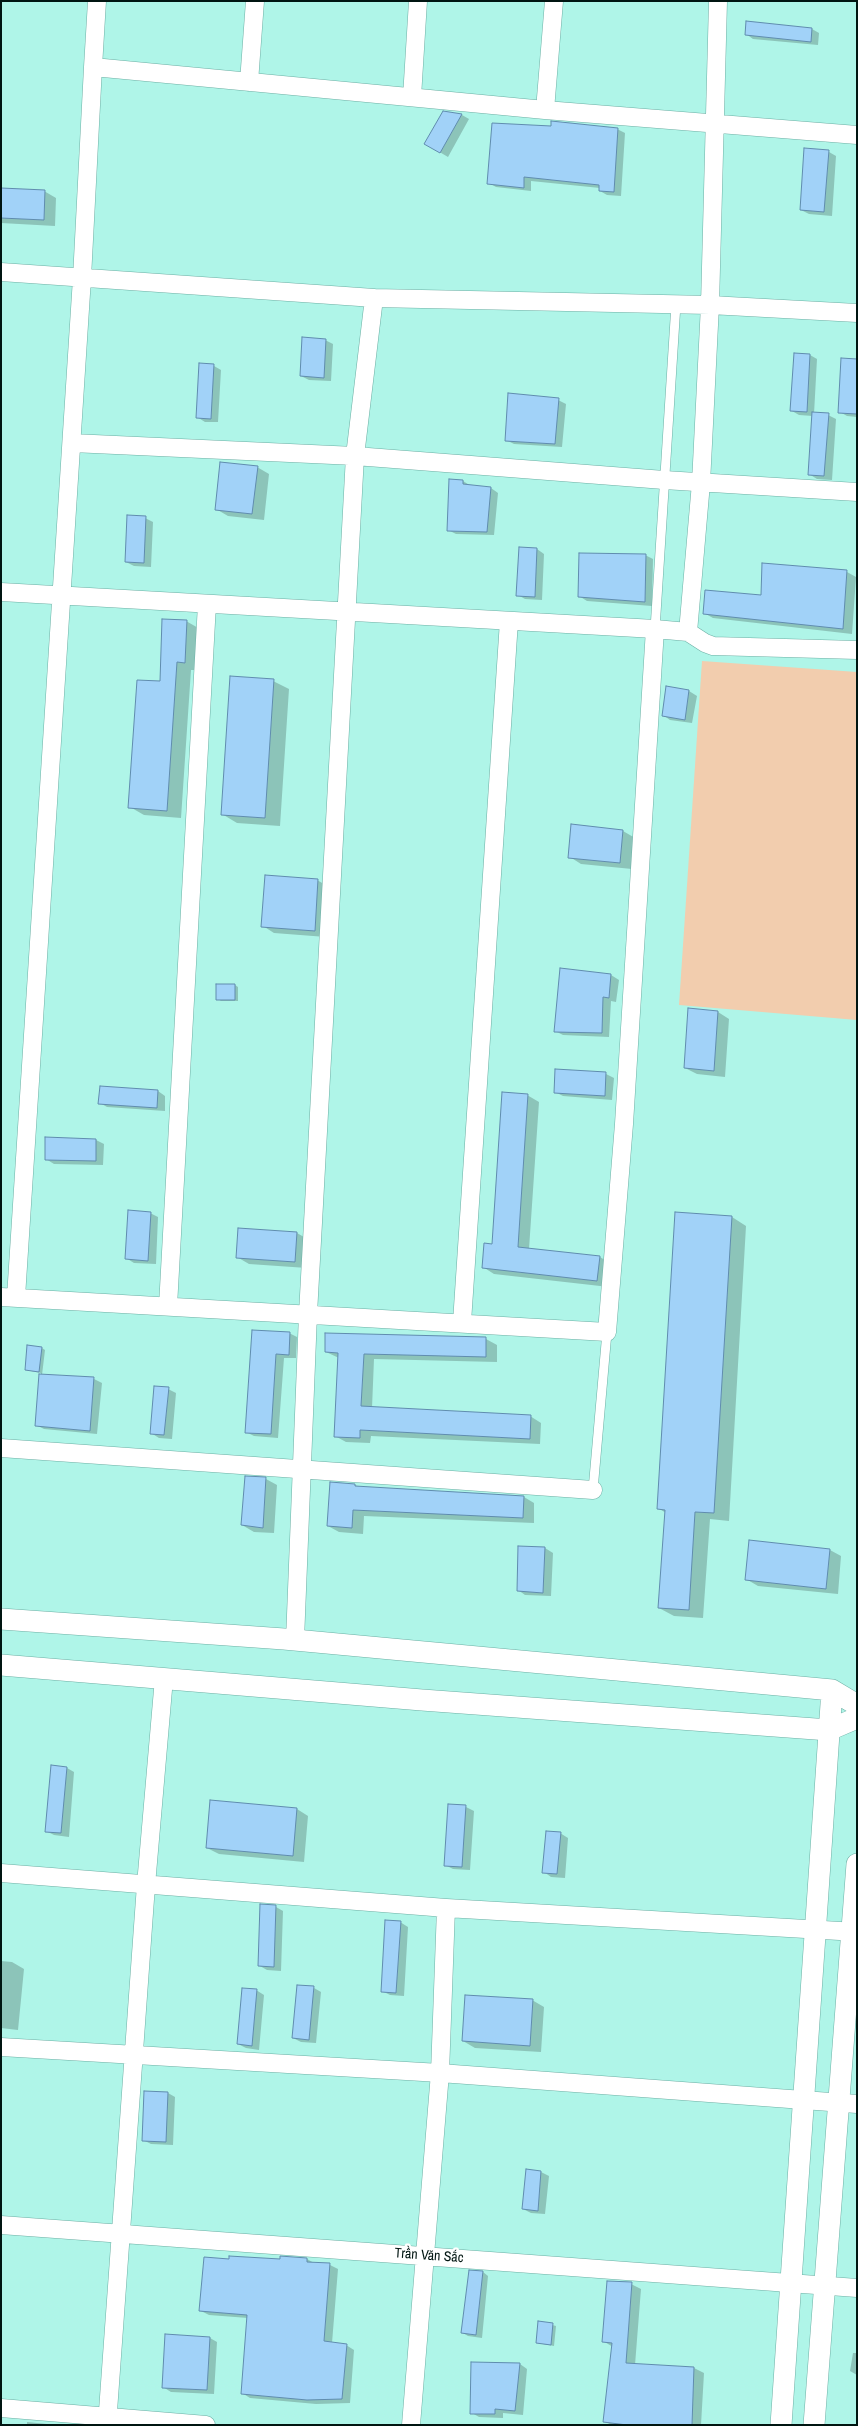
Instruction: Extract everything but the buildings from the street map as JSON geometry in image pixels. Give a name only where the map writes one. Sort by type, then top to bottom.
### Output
[{"type":"street","points":[[97,1],[62,596],[9,1297],[462,1322],[607,1332],[624,1124],[655,629]]},
{"type":"street","points":[[249,82],[255,1]]},
{"type":"street","points":[[412,97],[418,1]]},
{"type":"street","points":[[545,110],[554,1]]},
{"type":"street","points":[[688,632],[701,483],[710,305],[713,124],[718,1]]},
{"type":"street","points":[[93,67],[545,110],[857,135]]},
{"type":"street","points":[[1,272],[374,298],[710,305],[857,314]]},
{"type":"street","points":[[295,1640],[308,1314],[348,613],[355,456],[374,298]]},
{"type":"street","points":[[72,443],[355,456],[701,483],[857,492]]},
{"type":"street","points":[[1,592],[655,629],[688,632],[704,643],[713,646],[857,650]]},
{"type":"street","points":[[168,1306],[207,604]]},
{"type":"street","points":[[462,1322],[508,621]]},
{"type":"street","points":[[1,1448],[592,1490]]},
{"type":"street","points":[[1,1619],[295,1640],[832,1690],[857,1705]]},
{"type":"street","points":[[1,1665],[829,1730],[857,1718]]},
{"type":"street","points":[[107,2421],[146,1885],[164,1678]]},
{"type":"street","points":[[781,2425],[832,1690]]},
{"type":"street","points":[[814,2425],[826,2286],[847,2103],[857,1864]]},
{"type":"street","points":[[1,1873],[446,1908],[854,1932]]},
{"type":"street","points":[[411,2425],[440,2073],[446,1908]]},
{"type":"street","points":[[1,2047],[440,2073],[803,2098],[847,2103]]},
{"type":"street","name":"Trần Văn Sắc","points":[[1,2225],[857,2288]]},
{"type":"street","points":[[1,2408],[107,2421],[206,2425]]},
{"type":"lane","points":[[655,629],[676,304]]},
{"type":"lane","points":[[592,1490],[607,1332]]},
{"type":"shaded area","points":[[702,661],[857,672],[857,1020],[679,1005]]}]
